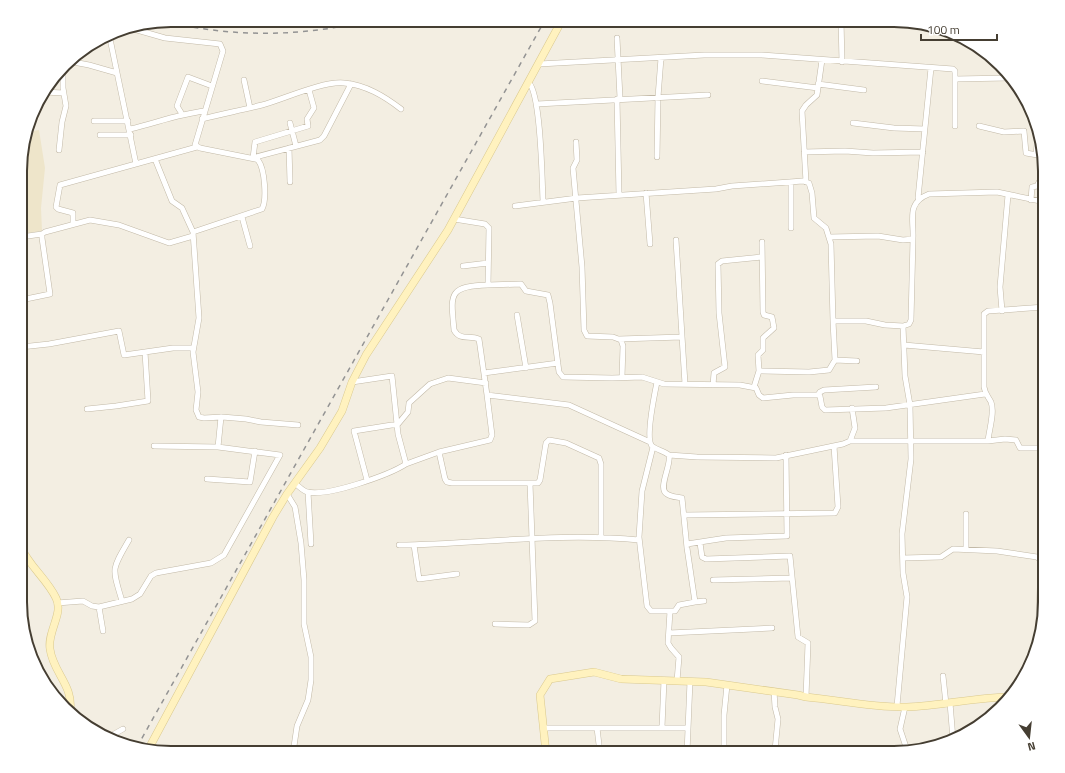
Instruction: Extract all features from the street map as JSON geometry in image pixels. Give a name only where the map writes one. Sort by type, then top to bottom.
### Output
[{"type":"street","points":[[151,745],[287,494],[320,448],[342,411],[352,382],[366,355],[454,219],[558,27]]},
{"type":"street","points":[[841,27],[842,62]]},
{"type":"street","points":[[140,31],[165,38],[220,44],[222,51],[196,140],[197,147]]},
{"type":"street","points":[[617,38],[619,195]]},
{"type":"street","points":[[110,40],[136,164]]},
{"type":"street","points":[[539,64],[704,55],[762,55],[954,70],[955,126]]},
{"type":"street","points":[[657,157],[658,97],[661,58]]},
{"type":"street","points":[[806,182],[802,111],[806,105],[816,97],[822,60]]},
{"type":"street","points":[[76,63],[118,73]]},
{"type":"street","points":[[833,321],[866,320],[885,325],[903,326],[909,324],[911,320],[913,213],[918,198],[931,68]]},
{"type":"street","points":[[59,150],[62,122],[66,106],[63,76]]},
{"type":"street","points":[[182,114],[176,107],[188,77],[212,86]]},
{"type":"street","points":[[955,79],[1004,78]]},
{"type":"street","points":[[244,80],[250,108]]},
{"type":"street","points":[[762,81],[864,90]]},
{"type":"street","points":[[529,83],[533,86],[537,104],[544,201]]},
{"type":"street","points":[[202,119],[250,108],[332,84],[351,84],[380,94],[401,109]]},
{"type":"street","points":[[252,158],[320,140],[324,136],[351,84]]},
{"type":"street","points":[[252,158],[255,142],[308,125],[307,119],[314,108],[309,90]]},
{"type":"street","points":[[50,92],[64,93]]},
{"type":"street","points":[[537,104],[708,95]]},
{"type":"street","points":[[100,135],[130,132],[182,114],[205,111]]},
{"type":"street","points":[[94,121],[128,120]]},
{"type":"street","points":[[290,123],[296,146]]},
{"type":"street","points":[[853,123],[894,128],[925,129]]},
{"type":"street","points":[[979,126],[1004,132],[1024,130],[1026,153],[1037,155]]},
{"type":"street","points":[[576,142],[577,160],[573,168],[577,198],[582,267],[584,330],[587,336],[617,339],[682,337]]},
{"type":"street","points":[[27,236],[42,234],[90,220],[112,224],[170,243],[258,211],[264,206],[265,196],[262,168],[258,160],[252,158],[197,147],[60,185],[56,207],[58,209],[73,213],[73,224]]},
{"type":"street","points":[[289,148],[290,182]]},
{"type":"street","points":[[804,152],[922,152]]},
{"type":"street","points":[[155,159],[172,201],[182,208],[193,234],[199,318],[193,348],[198,392],[197,412],[199,417],[248,419],[261,422],[298,425]]},
{"type":"street","points":[[515,206],[544,201],[577,198],[806,182],[811,186],[814,218],[818,223],[823,224],[829,237],[832,251],[835,360],[829,370],[824,372],[759,371]]},
{"type":"street","points":[[791,183],[791,228]]},
{"type":"street","points":[[1031,200],[1032,187],[1037,186],[1038,184]]},
{"type":"street","points":[[918,198],[928,194],[997,192],[1038,201]]},
{"type":"street","points":[[646,193],[650,244]]},
{"type":"street","points":[[1002,311],[1000,287],[1008,195]]},
{"type":"street","points":[[242,217],[250,246]]},
{"type":"street","points":[[454,219],[488,226],[488,285]]},
{"type":"street","points":[[27,299],[47,296],[50,292],[42,234]]},
{"type":"street","points":[[829,237],[878,236],[903,240],[912,239]]},
{"type":"street","points":[[676,240],[685,384]]},
{"type":"street","points":[[754,387],[759,371],[758,355],[763,350],[764,338],[774,328],[772,317],[764,315],[763,312],[762,242]]},
{"type":"street","points":[[713,386],[714,373],[725,367],[719,313],[718,264],[722,261],[762,256]]},
{"type":"street","points":[[463,266],[488,263]]},
{"type":"street","points":[[295,483],[302,490],[308,492],[332,490],[397,470],[406,464],[439,452],[492,438],[486,383],[479,339],[460,337],[454,330],[453,294],[460,289],[474,286],[521,284],[526,291],[548,295],[559,372],[564,377],[622,378],[642,376],[664,384],[754,387],[763,398],[793,394],[818,395],[824,390],[876,387]]},
{"type":"street","points":[[988,441],[992,408],[991,402],[985,394],[984,314],[988,311],[1038,308]]},
{"type":"street","points":[[518,315],[526,368]]},
{"type":"street","points":[[897,706],[907,598],[903,574],[902,534],[911,459],[910,405],[905,376],[903,326]]},
{"type":"street","points":[[27,346],[50,344],[119,331],[124,355],[193,348]]},
{"type":"street","points":[[617,339],[621,340],[623,346],[622,378]]},
{"type":"street","points":[[904,345],[984,352]]},
{"type":"street","points":[[88,409],[148,400],[145,352]]},
{"type":"street","points":[[835,360],[857,361]]},
{"type":"street","points":[[484,373],[558,363]]},
{"type":"street","points":[[352,382],[392,376],[398,434],[406,464]]},
{"type":"street","points":[[367,480],[354,431],[398,424],[408,412],[409,403],[430,384],[448,378],[486,383]]},
{"type":"street","points":[[657,382],[649,433],[651,444],[642,491],[639,540],[648,608],[651,611],[670,611],[676,610],[679,605],[704,600]]},
{"type":"street","points":[[818,395],[820,396],[822,407],[825,410],[910,405],[985,394]]},
{"type":"street","points":[[487,395],[568,406],[651,444],[669,454],[697,457],[776,458],[834,446],[850,441],[988,441],[1012,439],[1016,440],[1020,448],[1038,448]]},
{"type":"street","points":[[850,441],[855,428],[852,408]]},
{"type":"street","points":[[218,447],[221,417]]},
{"type":"street","points":[[439,452],[443,475],[447,482],[538,483],[540,480],[546,443],[549,440],[566,443],[599,458],[601,464],[601,537]]},
{"type":"street","points":[[57,603],[83,601],[92,606],[99,607],[136,597],[151,576],[156,573],[212,563],[224,555],[280,457],[278,454],[218,447],[154,446]]},
{"type":"street","points":[[685,515],[835,513],[838,507],[834,446]]},
{"type":"street","points":[[207,479],[250,482],[255,451]]},
{"type":"street","points":[[669,454],[669,464],[663,484],[664,491],[667,494],[682,498],[695,602]]},
{"type":"street","points":[[687,544],[726,538],[787,536],[786,456]]},
{"type":"street","points":[[495,624],[529,625],[535,621],[530,484]]},
{"type":"street","points":[[308,492],[311,544]]},
{"type":"street","points":[[287,494],[295,507],[301,543],[304,580],[304,624],[311,657],[311,680],[308,700],[297,726],[294,746]]},
{"type":"street","points":[[966,514],[966,550]]},
{"type":"street","points":[[399,545],[458,544],[532,537],[601,537],[639,540]]},
{"type":"street","points":[[122,601],[114,569],[117,560],[129,540]]},
{"type":"street","points":[[700,543],[702,557],[706,559],[790,556],[798,637],[808,643],[806,697]]},
{"type":"street","points":[[414,545],[418,579],[457,574]]},
{"type":"street","points":[[903,558],[941,557],[946,555],[950,549],[1018,554],[1038,558]]},
{"type":"street","points":[[27,559],[47,582],[57,599],[50,648],[71,697],[70,705]]},
{"type":"street","points":[[713,580],[792,578]]},
{"type":"street","points":[[99,607],[103,631]]},
{"type":"street","points":[[670,611],[669,646],[679,657],[677,681]]},
{"type":"street","points":[[669,633],[772,628]]},
{"type":"street","points":[[545,746],[540,695],[550,678],[594,672],[621,679],[690,681],[774,691],[806,697],[905,707],[948,704],[967,699],[1002,697]]},
{"type":"street","points":[[943,676],[952,734]]},
{"type":"street","points":[[662,727],[664,680]]},
{"type":"street","points":[[687,746],[690,681]]},
{"type":"street","points":[[724,746],[724,715],[727,685]]},
{"type":"street","points":[[774,691],[775,707],[778,719],[775,746]]},
{"type":"street","points":[[905,707],[900,729],[906,746]]},
{"type":"street","points":[[542,728],[687,728]]},
{"type":"street","points":[[597,728],[599,746]]},
{"type":"street","points":[[114,734],[123,729]]},
{"type":"shaded area","points":[[39,130],[45,168],[41,208],[42,231],[27,233],[27,161],[33,131]]},
{"type":"railway","points":[[190,27],[242,33],[294,32],[340,27]]},
{"type":"railway","points":[[140,742],[541,27]]}]
